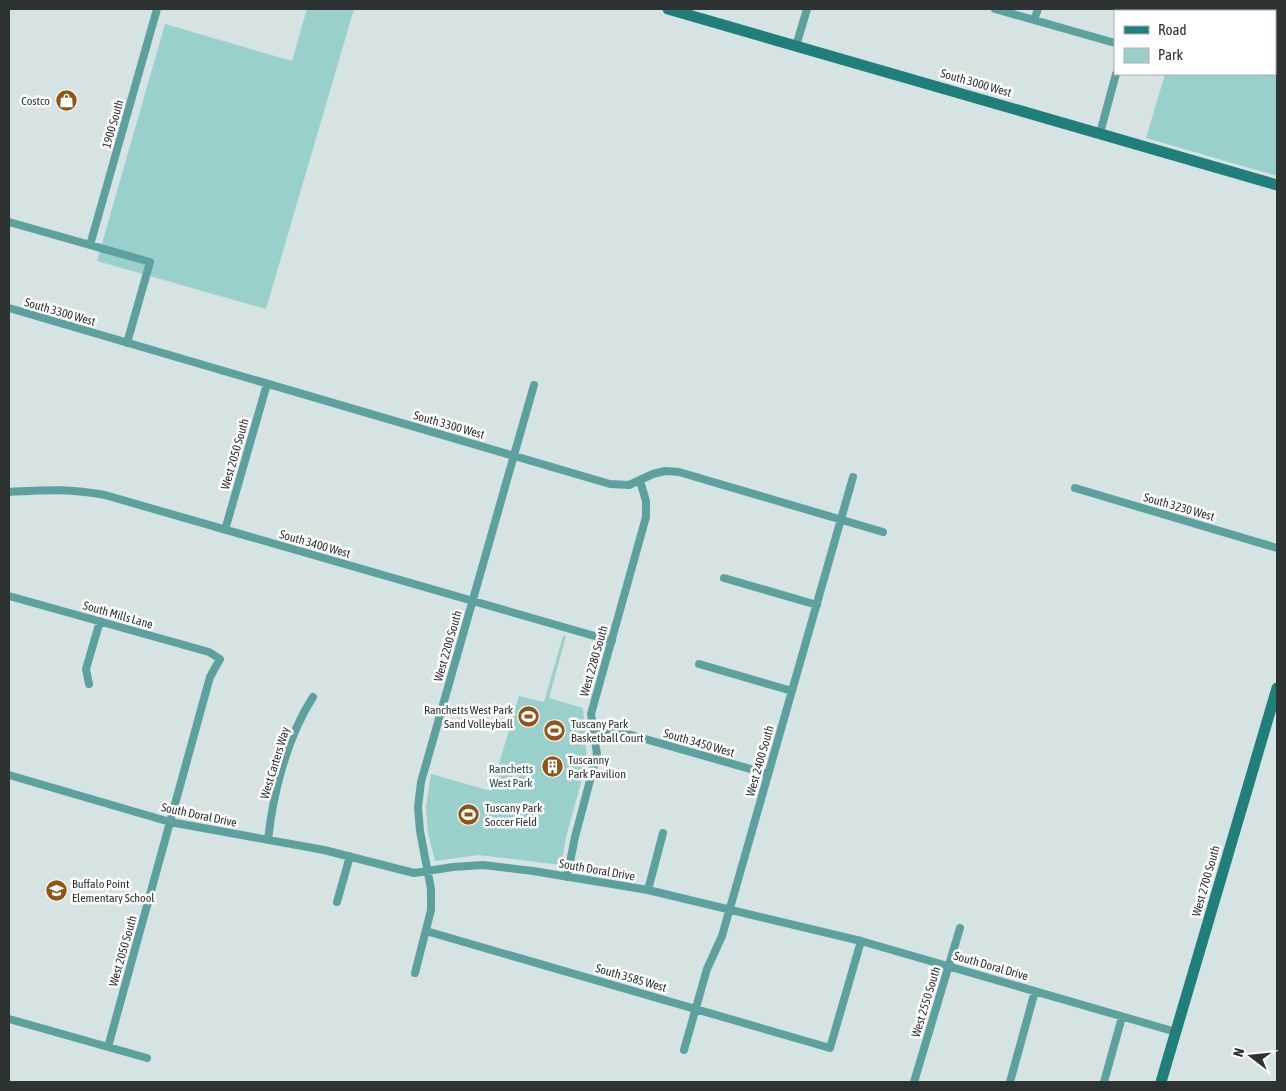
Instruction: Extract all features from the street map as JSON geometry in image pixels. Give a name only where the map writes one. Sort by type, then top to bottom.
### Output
[{"type":"street","name":"1900 South","points":[[90,245],[157,9]]},
{"type":"street","name":"South 3000 West","points":[[668,9],[1277,185]]},
{"type":"street","points":[[796,46],[807,9]]},
{"type":"street","points":[[995,9],[1114,43]]},
{"type":"street","points":[[1034,20],[1038,9]]},
{"type":"street","points":[[1100,133],[1116,75]]},
{"type":"street","points":[[9,222],[150,262],[127,343]]},
{"type":"street","name":"South 3300 West","points":[[9,308],[610,484],[629,485],[659,473],[679,472],[883,532]]},
{"type":"street","name":"West 2050 South","points":[[225,530],[267,384]]},
{"type":"street","name":"West 2200 South","points":[[415,973],[431,910],[432,889],[420,831],[418,807],[421,782],[534,385]]},
{"type":"street","name":"West 2400 South","points":[[684,1050],[707,969],[722,936],[853,477]]},
{"type":"street","name":"West 2280 South","points":[[567,877],[575,837],[597,754],[591,714],[646,517],[646,501],[640,481]]},
{"type":"street","name":"South 3230 West","points":[[1075,488],[1277,548]]},
{"type":"street","name":"South 3400 West","points":[[9,492],[55,489],[79,490],[105,495],[612,642]]},
{"type":"street","points":[[724,578],[817,605]]},
{"type":"street","name":"South Mills Lane","points":[[9,596],[209,652],[220,660]]},
{"type":"street","points":[[88,684],[86,669],[100,621]]},
{"type":"street","name":"West 2050 South","points":[[108,1047],[210,676],[220,660]]},
{"type":"street","points":[[699,664],[792,691]]},
{"type":"street","name":"West 2700 South","points":[[1161,1082],[1277,688]]},
{"type":"street","name":"West Carters Way","points":[[268,840],[273,806],[283,767],[294,736],[313,697]]},
{"type":"street","name":"South 3450 West","points":[[594,732],[610,729],[768,774]]},
{"type":"street","name":"South Doral Drive","points":[[9,775],[170,822],[350,856],[414,873],[483,866],[648,890],[861,941],[1176,1032]]},
{"type":"street","points":[[648,890],[663,834]]},
{"type":"street","points":[[337,902],[350,856]]},
{"type":"street","name":"West 2550 South","points":[[914,1082],[960,928]]},
{"type":"street","name":"South 3585 West","points":[[426,931],[830,1048],[861,941]]},
{"type":"street","points":[[1010,1082],[1035,991]]},
{"type":"street","points":[[1104,1082],[1122,1017]]},
{"type":"street","points":[[9,1018],[147,1058]]},
{"type":"green space","points":[[307,9],[354,9],[266,309],[97,261],[165,24],[292,61]]},
{"type":"green space","points":[[1277,9],[1277,176],[1146,138],[1165,75],[1276,75],[1276,10],[1183,10]]},
{"type":"green space","name":"Ranchetts West Park","points":[[563,636],[566,636],[549,698],[583,708],[587,761],[566,837],[561,865],[479,855],[435,861],[428,833],[426,807],[431,774],[491,791],[519,696],[544,702]]},
{"type":"place","name":"Costco","points":[[66,101]]},
{"type":"place","name":"Ranchetts West Park Sand Volleyball","points":[[529,717]]},
{"type":"place","name":"Tuscany Park Basketball Court","points":[[555,731]]},
{"type":"place","name":"Tuscanny Park Pavilion","points":[[552,767]]},
{"type":"place","name":"Tuscany Park Soccer Field","points":[[469,815]]},
{"type":"place","name":"Buffalo Point Elementary School","points":[[56,891]]}]
